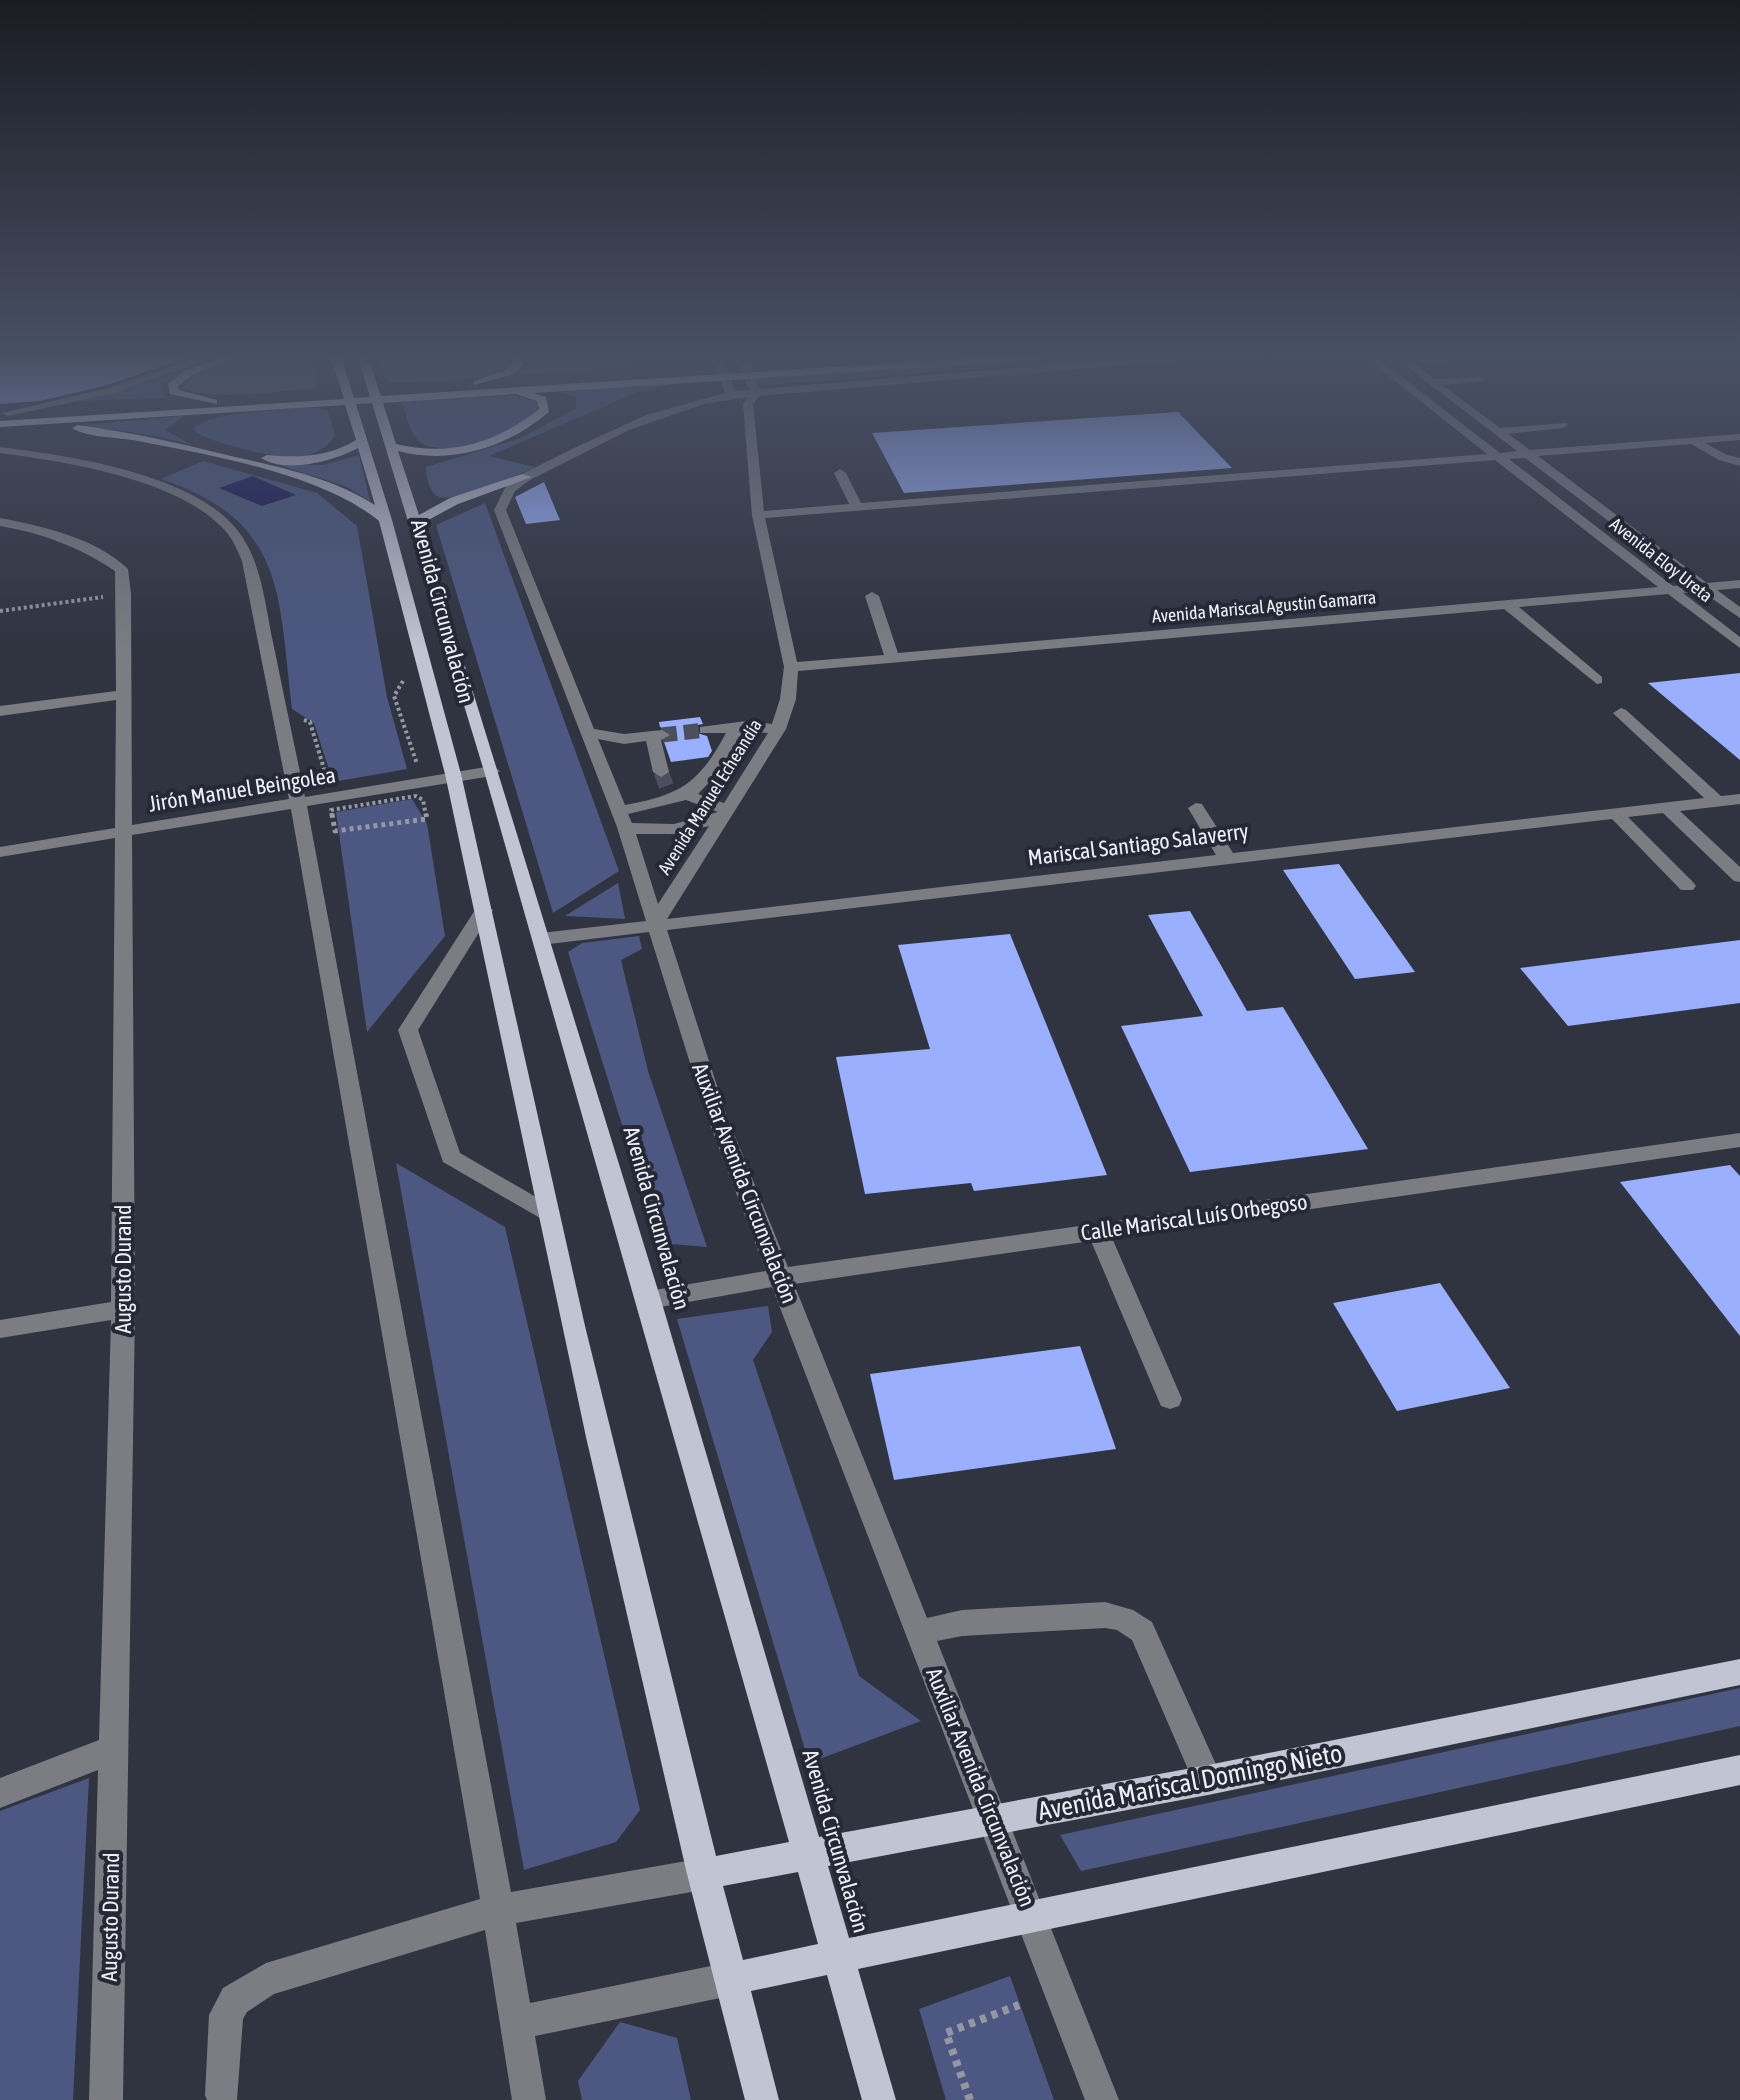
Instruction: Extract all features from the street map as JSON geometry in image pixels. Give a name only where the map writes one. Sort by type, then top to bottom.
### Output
[{"type":"main road","points":[[214,455],[298,476],[357,499],[386,520]]},
{"type":"main road","points":[[262,455],[285,460],[332,455]]},
{"type":"main road","name":"Avenida Circunvalación","points":[[367,455],[453,777],[547,1214],[703,1874],[762,2100]]},
{"type":"main road","name":"Avenida Circunvalación","points":[[394,455],[492,771],[649,1300],[879,2100]]},
{"type":"main road","points":[[416,522],[454,501],[526,477]]},
{"type":"main road","name":"Avenida Mariscal Domingo Nieto","points":[[703,1874],[1208,1780],[1740,1672]]},
{"type":"main road","points":[[730,1979],[1033,1919],[1740,1770]]},
{"type":"street","points":[[28,455],[89,466],[161,487],[196,503],[232,532],[249,561],[298,802],[498,1910],[529,2100]]},
{"type":"street","name":"Auxiliar Avenida Circunvalación","points":[[570,455],[526,477],[510,489],[501,502],[505,526],[622,819],[716,1114],[1102,2100]]},
{"type":"street","name":"Avenida Manuel Echeandía","points":[[655,923],[778,729],[788,699],[791,667],[758,515],[756,455]]},
{"type":"street","points":[[758,515],[1514,455]]},
{"type":"street","name":"Avenida Eloy Ureta","points":[[1529,455],[1658,555],[1739,612]]},
{"type":"street","points":[[1718,455],[1740,462]]},
{"type":"street","name":"Avenida Eloy Ureta","points":[[1501,456],[1740,644]]},
{"type":"street","points":[[840,473],[857,507]]},
{"type":"street","points":[[1542,488],[1571,486]]},
{"type":"street","name":"Augusto Durand","points":[[0,522],[64,537],[95,551],[121,569],[124,594],[123,1309],[106,2100]]},
{"type":"street","points":[[1629,557],[1658,555]]},
{"type":"street","name":"Avenida Mariscal Agustin Gamarra","points":[[791,667],[1740,584]]},
{"type":"street","points":[[872,596],[892,658]]},
{"type":"street","points":[[1507,604],[1597,680]]},
{"type":"street","points":[[1702,614],[1739,612]]},
{"type":"street","points":[[0,711],[124,694]]},
{"type":"street","points":[[1621,713],[1718,802]]},
{"type":"street","points":[[705,730],[737,727],[778,729]]},
{"type":"street","points":[[689,796],[708,777],[737,727]]},
{"type":"street","points":[[588,733],[611,739],[657,735],[661,772]]},
{"type":"street","name":"Jirón Manuel Beingolea","points":[[0,852],[492,771]]},
{"type":"street","points":[[622,819],[669,797],[689,796],[724,812]]},
{"type":"street","name":"Mariscal Santiago Salaverry","points":[[541,939],[655,923],[1740,799]]},
{"type":"street","points":[[1196,808],[1227,858]]},
{"type":"street","points":[[1667,808],[1740,877]]},
{"type":"street","points":[[622,819],[651,832],[686,829],[724,812]]},
{"type":"street","points":[[1616,814],[1687,886]]},
{"type":"street","points":[[484,910],[408,1030],[451,1157],[547,1214]]},
{"type":"street","name":"Calle Mariscal Luís Orbegoso","points":[[649,1300],[780,1277],[1740,1140]]},
{"type":"street","points":[[1098,1231],[1170,1399]]},
{"type":"street","points":[[0,1329],[123,1309]]},
{"type":"street","points":[[920,1632],[962,1623],[1105,1615],[1123,1619],[1142,1631],[1208,1780]]},
{"type":"street","points":[[0,1793],[114,1749]]},
{"type":"street","name":"Avenida Mariscal Domingo Nieto","points":[[222,2095],[226,2015],[235,2000],[266,1980],[498,1910],[703,1874]]},
{"type":"street","points":[[516,2023],[730,1979]]},
{"type":"path","points":[[0,611],[124,594]]},
{"type":"path","points":[[403,681],[394,696],[418,768]]},
{"type":"path","points":[[294,716],[310,722],[328,784]]},
{"type":"path","points":[[335,831],[427,819]]},
{"type":"path","points":[[970,2100],[946,2033],[1019,2005]]},
{"type":"shaded area","points":[[272,455],[309,455],[296,458]]},
{"type":"shaded area","points":[[359,455],[370,501],[345,486],[275,464],[323,465]]},
{"type":"shaded area","points":[[465,455],[491,455],[489,456],[535,467],[471,493],[445,498],[434,494],[426,467]]},
{"type":"shaded area","points":[[203,461],[317,493],[357,526],[387,697],[407,769],[333,782],[314,723],[292,709],[278,597],[268,567],[254,540],[233,517],[202,496],[161,479]]},
{"type":"shaded area","points":[[253,476],[296,495],[262,506],[219,488]]},
{"type":"shaded area","points":[[485,503],[619,871],[553,913],[436,525]]},
{"type":"shaded area","points":[[412,799],[427,824],[445,936],[367,1032],[336,812]]},
{"type":"shaded area","points":[[618,883],[625,919],[565,916]]},
{"type":"shaded area","points":[[639,936],[642,949],[621,960],[648,1071],[707,1247],[659,1243],[568,952],[582,943]]},
{"type":"shaded area","points":[[396,1163],[505,1227],[640,1810],[616,1842],[524,1870]]},
{"type":"shaded area","points":[[768,1306],[772,1332],[753,1360],[859,1676],[921,1721],[809,1763],[677,1319]]},
{"type":"shaded area","points":[[1740,1688],[1740,1726],[1081,1871],[1060,1835]]},
{"type":"shaded area","points":[[89,1778],[73,2100],[0,2100],[0,1811]]},
{"type":"shaded area","points":[[1010,1976],[1054,2100],[946,2100],[919,2009]]},
{"type":"shaded area","points":[[620,2022],[677,2038],[691,2100],[582,2100],[578,2081]]},
{"type":"building","points":[[884,455],[1219,455],[1232,468],[904,493]]},
{"type":"building","points":[[544,482],[560,520],[526,524],[515,497]]},
{"type":"building","points":[[1740,673],[1740,760],[1648,683]]},
{"type":"building","points":[[700,717],[703,724],[698,725],[697,733],[707,736],[712,751],[708,757],[671,762],[664,742],[673,734],[660,727],[659,722]]},
{"type":"building","points":[[1339,864],[1415,972],[1355,979],[1283,870]]},
{"type":"building","points":[[1190,911],[1247,1011],[1283,1007],[1368,1149],[1190,1172],[1121,1026],[1203,1016],[1148,915]]},
{"type":"building","points":[[1010,934],[1107,1175],[974,1191],[971,1183],[865,1194],[836,1057],[930,1049],[898,945]]},
{"type":"building","points":[[1740,940],[1740,1003],[1568,1026],[1520,968]]},
{"type":"building","points":[[1730,1165],[1740,1176],[1740,1336],[1620,1182]]},
{"type":"building","points":[[1440,1283],[1510,1388],[1397,1411],[1333,1303]]},
{"type":"building","points":[[1080,1346],[1116,1449],[894,1480],[870,1374]]},
{"type":"tunnel","points":[[662,735],[705,730]]},
{"type":"tunnel","points":[[661,772],[669,793]]}]
